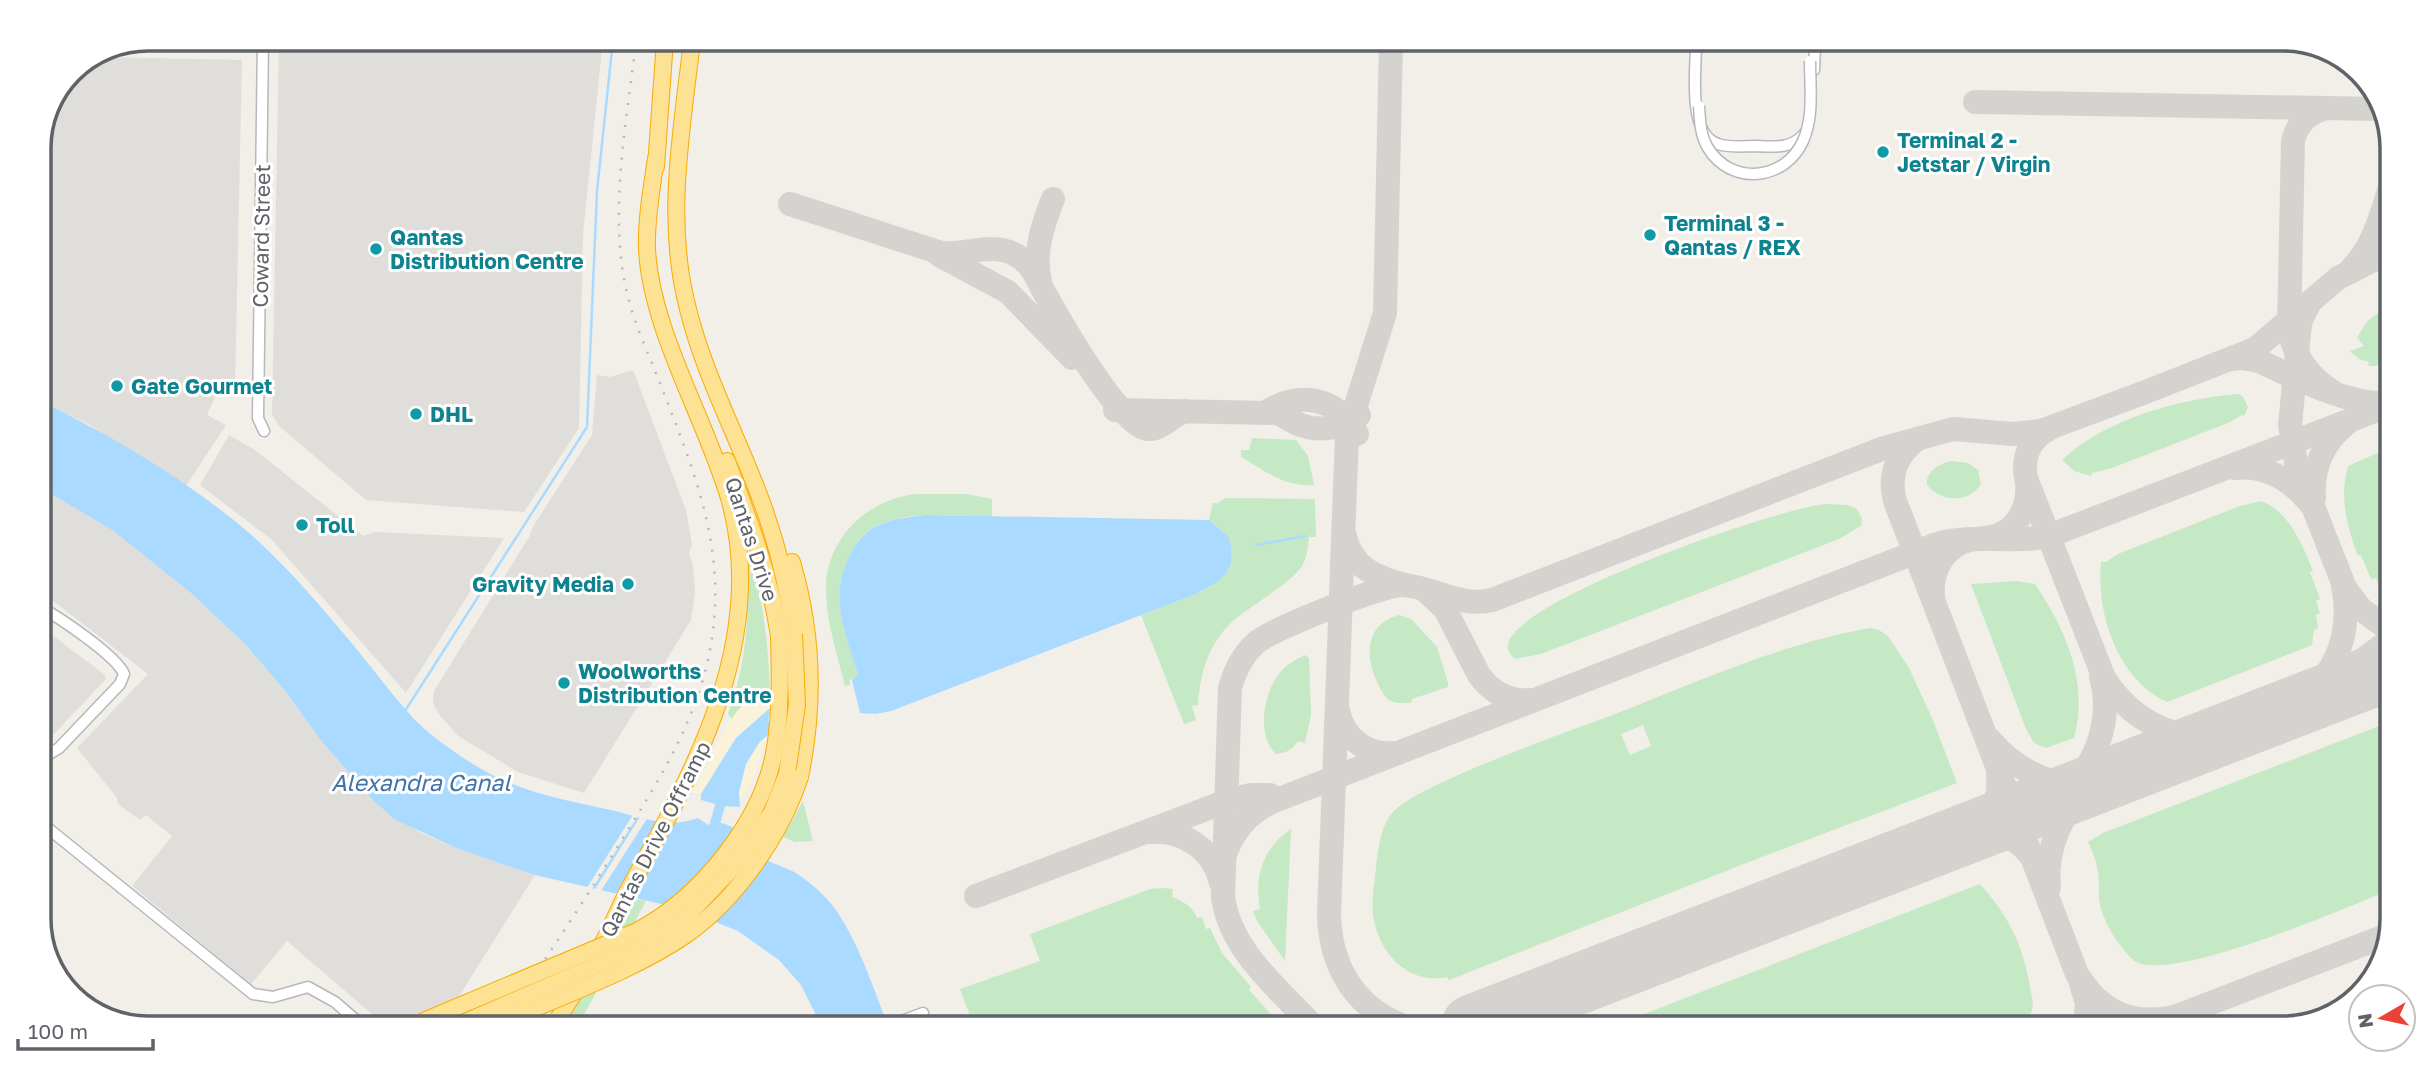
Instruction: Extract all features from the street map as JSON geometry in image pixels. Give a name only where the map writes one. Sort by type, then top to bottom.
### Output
[{"type":"highway","name":"Qantas Drive","points":[[433,1016],[637,931],[657,920],[695,888],[721,859],[743,827],[766,780],[775,749],[779,708],[793,634],[773,598],[762,558],[677,332],[668,301],[655,228],[656,158],[664,51]]},
{"type":"highway","name":"Qantas Drive","points":[[479,1016],[643,946],[684,919],[741,859],[772,812],[787,774],[792,752],[797,705],[793,634],[785,577],[774,538],[704,359],[687,306],[676,236],[676,191],[691,51]]},
{"type":"highway","name":"Qantas Drive Offramp","points":[[560,1016],[606,938],[623,900],[677,802],[705,741],[723,690],[734,645],[740,558],[730,502],[665,330],[647,250],[648,218],[656,158]]},
{"type":"highway","points":[[516,1016],[670,945],[703,921],[739,884],[769,845],[800,777],[810,706],[793,634]]},
{"type":"street","name":"Coward Street","points":[[263,51],[258,418],[264,431]]},
{"type":"street","points":[[1698,51],[1695,99],[1698,118],[1710,140],[1721,145],[1777,147],[1791,145],[1804,134],[1813,113],[1813,51]]},
{"type":"street","points":[[1698,51],[1700,119],[1704,140],[1712,153],[1730,168],[1756,174],[1779,169],[1792,158],[1803,141],[1808,121],[1813,51]]},
{"type":"street","points":[[51,614],[102,650],[121,667],[124,674],[120,684],[51,752]]},
{"type":"street","points":[[51,831],[253,994],[273,997],[308,987],[335,1002],[351,1016]]},
{"type":"street","points":[[915,1016],[923,1013]]},
{"type":"shaded area","points":[[279,51],[602,51],[583,234],[579,428],[524,512],[366,500],[279,426],[272,414]]},
{"type":"shaded area","points":[[113,57],[242,60],[235,386],[220,385],[207,415],[226,425],[186,486],[88,424],[51,406],[51,141],[54,122],[61,105],[84,75]]},
{"type":"shaded area","points":[[633,370],[686,510],[692,545],[689,553],[695,593],[691,620],[584,793],[518,772],[458,736],[438,713],[433,703],[434,691],[592,435],[597,375],[610,377]]},
{"type":"shaded area","points":[[229,435],[255,450],[363,536],[375,532],[504,538],[406,693],[272,540],[200,485]]},
{"type":"shaded area","points":[[51,494],[112,530],[192,594],[245,644],[285,691],[323,743],[372,799],[421,833],[535,875],[447,1016],[374,1016],[287,941],[251,984],[132,886],[172,836],[146,815],[140,820],[118,804],[117,798],[77,748],[148,674],[51,599]]},
{"type":"shaded area","points":[[51,634],[105,675],[106,679],[51,737]]},
{"type":"green space","points":[[2380,312],[2380,364],[2368,366],[2369,362],[2359,359],[2350,351],[2364,346],[2357,338]]},
{"type":"green space","points":[[2238,394],[2243,397],[2248,407],[2244,416],[2112,468],[2092,473],[2091,476],[2074,471],[2062,460],[2100,433],[2121,422],[2168,406]]},
{"type":"green space","points":[[1252,438],[1296,440],[1308,456],[1314,485],[1284,481],[1241,457],[1241,450],[1249,450]]},
{"type":"green space","points":[[2380,452],[2380,588],[2376,578],[2371,579],[2361,555],[2358,556],[2348,523],[2344,489],[2348,466]]},
{"type":"green space","points":[[1951,461],[1968,463],[1978,470],[1981,484],[1962,498],[1940,495],[1927,485],[1928,476],[1934,469]]},
{"type":"green space","points":[[917,494],[966,494],[992,499],[992,517],[909,517],[878,525],[860,539],[846,565],[840,589],[841,616],[858,676],[849,681],[850,685],[845,686],[830,627],[827,603],[828,572],[833,555],[852,525],[866,513],[899,497]]},
{"type":"green space","points":[[1225,498],[1315,499],[1316,537],[1309,537],[1305,558],[1298,571],[1232,622],[1217,640],[1203,671],[1198,705],[1192,706],[1196,720],[1184,724],[1141,615],[1211,586],[1229,537],[1209,520],[1213,503]]},
{"type":"green space","points":[[2261,501],[2280,513],[2294,530],[2313,571],[2310,572],[2320,599],[2316,601],[2320,613],[2316,615],[2318,628],[2314,630],[2312,645],[2167,702],[2135,678],[2113,642],[2102,602],[2101,562],[2237,507]]},
{"type":"green space","points":[[1827,504],[1847,505],[1857,509],[1862,519],[1861,526],[1839,539],[1541,654],[1515,659],[1509,651],[1508,645],[1521,626],[1553,604],[1598,581],[1706,538],[1800,509]]},
{"type":"green space","points":[[752,556],[765,626],[770,696],[751,697],[732,719],[728,714],[746,638],[745,560]]},
{"type":"green space","points":[[2016,581],[2035,584],[2065,638],[2076,677],[2079,697],[2074,738],[2046,748],[2034,743],[2026,729],[1971,584]]},
{"type":"green space","points":[[1399,615],[1411,619],[1437,647],[1448,683],[1448,687],[1412,699],[1411,703],[1397,703],[1387,699],[1377,682],[1371,662],[1374,633],[1388,619]]},
{"type":"green space","points":[[1870,628],[1888,636],[1909,668],[1957,783],[1449,980],[1447,977],[1420,976],[1408,971],[1388,953],[1376,928],[1373,896],[1382,833],[1389,817],[1401,805],[1444,781],[1523,748],[1771,654]],"holes":[[[1643,725],[1651,746],[1630,755],[1621,734]]]},
{"type":"green space","points":[[1305,655],[1309,658],[1311,715],[1305,743],[1298,741],[1289,750],[1276,754],[1266,737],[1264,726],[1269,693],[1281,671]]},
{"type":"green space","points":[[2380,726],[2380,894],[2295,928],[2214,955],[2178,963],[2150,965],[2132,959],[2111,931],[2099,899],[2096,864],[2088,842],[2103,833]]},
{"type":"green space","points":[[803,801],[813,841],[795,842],[783,837]]},
{"type":"green space","points":[[1291,829],[1285,961],[1253,911],[1260,909],[1258,886],[1267,854],[1281,836]]},
{"type":"green space","points":[[1980,884],[2013,931],[2027,971],[2032,1000],[2029,1016],[1639,1016]]},
{"type":"green space","points":[[1150,889],[1173,889],[1172,897],[1187,905],[1197,918],[1202,917],[1206,929],[1210,928],[1222,953],[1251,987],[1249,990],[1273,1016],[970,1016],[960,989],[1040,961],[1030,934]]},
{"type":"green space","points":[[635,899],[646,901],[583,1016],[569,1016]]},
{"type":"sand","points":[[753,695],[770,696],[770,708],[736,738],[702,795],[694,792],[726,727]]},
{"type":"sand","points":[[767,728],[754,777],[740,798],[743,772],[762,731]]},
{"type":"water","name":"Alexandra Canal","points":[[51,406],[94,428],[174,476],[248,532],[306,590],[413,718],[437,740],[467,760],[514,785],[559,799],[663,822],[698,818],[710,826],[716,822],[726,824],[739,832],[761,857],[802,877],[832,905],[852,936],[884,1016],[816,1016],[801,985],[779,960],[738,931],[683,909],[535,875],[454,847],[394,819],[372,799],[323,743],[285,691],[245,644],[192,594],[112,530],[51,494]]},
{"type":"water","points":[[926,515],[1209,520],[1229,537],[1230,566],[1215,583],[1196,594],[891,711],[860,713],[852,680],[858,675],[840,608],[843,572],[853,549],[869,531],[890,521]]},
{"type":"water","points":[[770,708],[767,728],[762,731],[759,743],[746,764],[739,792],[740,807],[701,800],[701,794],[736,738]]},
{"type":"pier","points":[[634,813],[639,814],[590,892],[585,891]]},
{"type":"pier","points":[[641,815],[648,817],[599,894],[593,893]]},
{"type":"waterway","points":[[405,711],[587,427],[597,191],[612,51]]},
{"type":"waterway","points":[[1256,545],[1305,536]]},
{"type":"waterway","points":[[752,742],[778,720]]},
{"type":"waterway","points":[[712,834],[723,795]]},
{"type":"taxiway","points":[[1383,1016],[1357,995],[1347,981],[1334,950],[1329,914],[1347,434],[1385,313],[1391,51]]},
{"type":"taxiway","points":[[1975,102],[2372,109]]},
{"type":"taxiway","points":[[2327,108],[2305,119],[2297,129],[2293,141],[2289,327],[2298,356],[2317,380],[2333,392]]},
{"type":"taxiway","points":[[1040,281],[1038,249],[1053,199]]},
{"type":"taxiway","points":[[790,204],[941,253],[996,249],[1014,254],[1031,268],[1093,372],[1122,411],[1136,424],[1152,429],[1185,411]]},
{"type":"taxiway","points":[[2352,268],[2367,249],[2380,218]]},
{"type":"taxiway","points":[[939,255],[1008,292],[1072,358]]},
{"type":"taxiway","points":[[1303,1016],[1245,951],[1235,935],[1223,898],[1230,688],[1240,663],[1257,642],[1329,608],[1403,585],[1469,601],[1492,600],[1884,448],[1953,429],[2013,434],[2041,431],[2255,349],[2338,278],[2380,257]]},
{"type":"taxiway","points":[[2309,304],[2301,320],[2290,425],[2296,463],[2345,588],[2361,609],[2380,623]]},
{"type":"taxiway","points":[[2231,359],[2259,361],[2338,395],[2380,403]]},
{"type":"taxiway","points":[[1265,413],[1290,401],[1316,401],[1340,412],[1357,434]]},
{"type":"taxiway","points":[[1226,852],[1245,821],[1274,801],[1937,544],[1964,540],[2046,537],[2380,409]]},
{"type":"taxiway","points":[[1115,410],[1277,413],[1306,427],[1322,429],[1338,426],[1359,415]]},
{"type":"taxiway","points":[[2314,498],[2315,476],[2321,456],[2331,439],[2347,423]]},
{"type":"taxiway","points":[[2049,429],[2042,433],[2029,449],[2025,463],[2026,478],[2104,678],[2125,704],[2151,723],[2180,734],[2213,735]]},
{"type":"taxiway","points":[[1919,438],[1905,451],[1896,465],[1893,482],[1895,501],[2077,974],[2096,998],[2107,1007],[2128,1016]]},
{"type":"taxiway","points":[[2234,468],[2256,469],[2276,475],[2294,487],[2309,502]]},
{"type":"taxiway","points":[[1933,595],[1934,577],[1946,554],[1960,543],[1996,536],[2016,522],[2024,507],[2027,483]]},
{"type":"taxiway","points":[[1345,536],[1348,547],[1359,563],[1375,574],[1405,585]]},
{"type":"taxiway","points":[[2320,683],[2334,661],[2343,637],[2346,612],[2343,586]]},
{"type":"taxiway","points":[[1427,592],[1445,609],[1484,681],[1508,698],[1531,700]]},
{"type":"taxiway","points":[[2200,741],[2298,698],[2380,647]]},
{"type":"taxiway","points":[[2011,817],[2056,797],[2070,787],[2091,760],[2103,727],[2105,710],[2101,676]]},
{"type":"taxiway","points":[[1338,711],[1346,730],[1359,744],[1376,752],[1396,753]]},
{"type":"taxiway","points":[[1990,740],[2024,769],[2052,781],[2082,785],[2128,770]]},
{"type":"taxiway","points":[[1949,839],[1971,829],[1987,816],[1997,799],[1998,774]]},
{"type":"taxiway","points":[[2049,887],[2050,858],[2058,830],[2074,805],[2096,786]]},
{"type":"taxiway","points":[[976,896],[1230,800],[1251,795],[1270,795]]},
{"type":"taxiway","points":[[1149,832],[1173,834],[1195,844],[1211,860],[1221,883]]},
{"type":"taxiway","points":[[1965,836],[1984,832],[2001,835],[2010,838],[2031,856]]},
{"type":"taxiway","points":[[2177,1016],[2378,939]]},
{"type":"taxiway","points":[[2081,984],[2087,1003],[2086,1016]]},
{"type":"runway","points":[[1495,1016],[2380,674]]},
{"type":"railway","points":[[505,1016],[570,921],[664,770],[693,709],[711,644],[715,576],[705,515],[688,456],[632,312],[622,262],[619,199],[635,51]]},
{"type":"place","name":"Terminal 2 - Jetstar / Virgin","points":[[1883,152]]},
{"type":"place","name":"Terminal 3 - Qantas / REX","points":[[1650,235]]},
{"type":"place","name":"Qantas Distribution Centre","points":[[376,249]]},
{"type":"place","name":"Gate Gourmet","points":[[117,386]]},
{"type":"place","name":"DHL","points":[[416,414]]},
{"type":"place","name":"Toll","points":[[302,525]]},
{"type":"place","name":"Gravity Media","points":[[628,584]]},
{"type":"place","name":"Woolworths Distribution Centre","points":[[564,683]]}]
